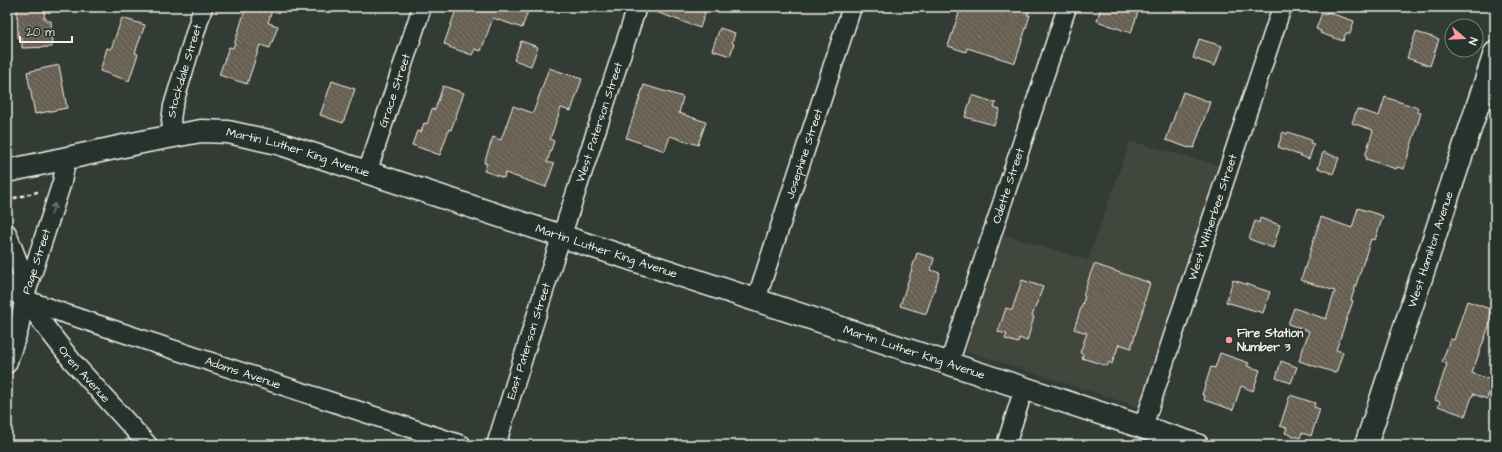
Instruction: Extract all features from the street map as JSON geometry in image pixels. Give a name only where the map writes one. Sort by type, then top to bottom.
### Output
[{"type":"street","name":"Stockdale Street","points":[[173,136],[171,120],[173,106],[203,7]]},
{"type":"street","name":"Grace Street","points":[[367,173],[422,7]]},
{"type":"street","name":"West Paterson Street","points":[[561,237],[637,7]]},
{"type":"street","name":"Josephine Street","points":[[756,300],[852,7]]},
{"type":"street","name":"Odette Street","points":[[949,364],[1067,7]]},
{"type":"street","name":"West Witherbee Street","points":[[1143,427],[1282,7]]},
{"type":"street","name":"West Hamilton Avenue","points":[[1366,445],[1495,53]]},
{"type":"street","name":"Martin Luther King Avenue","points":[[7,171],[64,158],[210,130],[239,134],[278,143],[1197,445]]},
{"type":"street","name":"Page Street","points":[[7,364],[18,329],[24,299],[62,182],[65,167],[64,158]]},
{"type":"street","points":[[7,233],[23,275],[24,299]]},
{"type":"street","name":"East Paterson Street","points":[[496,445],[561,237]]},
{"type":"street","name":"Oren Avenue","points":[[7,283],[14,292],[24,299],[72,361],[148,445]]},
{"type":"street","name":"Adams Avenue","points":[[24,299],[63,314],[462,445]]},
{"type":"street","points":[[1006,445],[1024,388]]},
{"type":"path","points":[[7,200],[43,191]]},
{"type":"path","points":[[15,193],[16,198]]},
{"type":"shaded area","points":[[1130,141],[1221,166],[1139,407],[966,351],[1001,234],[1088,260]]},
{"type":"building","points":[[17,7],[45,7],[44,18],[46,18],[46,21],[51,21],[52,47],[22,48],[22,38],[18,38]]},
{"type":"building","points":[[246,7],[273,7],[268,23],[278,26],[270,48],[260,45],[247,84],[219,75],[229,47],[233,48]]},
{"type":"building","points":[[457,7],[517,7],[528,11],[522,28],[493,18],[481,51],[475,49],[472,55],[444,44]]},
{"type":"building","points":[[648,7],[707,7],[700,28],[648,9]]},
{"type":"building","points":[[961,7],[1017,7],[1029,11],[1027,15],[1030,15],[1015,63],[967,48],[966,52],[948,46]]},
{"type":"building","points":[[1101,7],[1131,7],[1139,9],[1131,33],[1097,21]]},
{"type":"building","points":[[1327,12],[1354,21],[1350,34],[1346,33],[1343,41],[1320,33],[1321,31],[1316,29],[1322,13],[1327,14]]},
{"type":"building","points":[[122,18],[145,25],[135,53],[138,54],[129,81],[100,71],[107,48],[111,49]]},
{"type":"building","points":[[720,28],[735,33],[732,43],[734,44],[730,56],[712,50]]},
{"type":"building","points":[[1416,32],[1439,39],[1430,66],[1407,58]]},
{"type":"building","points":[[1199,39],[1222,46],[1215,66],[1193,58]]},
{"type":"building","points":[[521,41],[538,47],[531,66],[514,60]]},
{"type":"building","points":[[59,65],[67,108],[35,114],[27,72]]},
{"type":"building","points":[[549,68],[582,79],[571,111],[561,108],[550,139],[554,141],[547,162],[554,164],[546,187],[505,173],[504,178],[484,171],[487,164],[484,163],[493,137],[501,140],[513,106],[533,113]]},
{"type":"building","points":[[332,81],[355,89],[343,123],[320,115]]},
{"type":"building","points":[[644,85],[683,97],[679,113],[706,122],[698,145],[670,136],[665,151],[626,138]]},
{"type":"building","points":[[443,86],[464,93],[451,130],[449,129],[440,155],[412,145],[417,131],[421,132],[424,123],[427,124],[432,109],[435,110]]},
{"type":"building","points":[[1183,92],[1210,102],[1194,148],[1189,148],[1166,140]]},
{"type":"building","points":[[972,95],[996,103],[994,107],[1000,109],[994,125],[965,117]]},
{"type":"building","points":[[1385,97],[1418,108],[1417,112],[1421,113],[1404,169],[1397,167],[1396,169],[1366,159],[1367,157],[1365,156],[1373,130],[1352,123],[1357,109],[1379,116]]},
{"type":"building","points":[[1283,132],[1287,134],[1288,132],[1311,140],[1310,143],[1314,144],[1309,159],[1278,147]]},
{"type":"building","points":[[1323,152],[1339,158],[1333,174],[1318,168]]},
{"type":"building","points":[[1358,208],[1383,216],[1375,240],[1371,239],[1351,300],[1353,301],[1336,350],[1343,352],[1336,373],[1299,361],[1309,331],[1288,324],[1294,308],[1326,319],[1335,291],[1301,280],[1321,217],[1352,228]]},
{"type":"building","points":[[1260,218],[1280,225],[1273,248],[1249,239],[1255,221],[1259,223]]},
{"type":"building","points":[[917,253],[934,258],[931,270],[940,273],[926,314],[900,306]]},
{"type":"building","points":[[1094,264],[1150,283],[1131,348],[1119,344],[1112,364],[1109,362],[1107,366],[1082,358],[1083,354],[1080,353],[1087,333],[1074,329],[1085,296],[1083,295]]},
{"type":"building","points":[[1022,280],[1043,287],[1032,316],[1034,317],[1027,341],[1019,338],[1018,343],[1005,339],[1007,334],[998,332],[1006,308],[1012,310]]},
{"type":"building","points":[[1233,280],[1270,292],[1263,313],[1226,302]]},
{"type":"building","points":[[1467,301],[1490,309],[1489,314],[1493,315],[1472,373],[1493,381],[1487,399],[1473,394],[1465,416],[1438,406],[1440,402],[1435,400],[1447,364],[1442,362],[1450,339],[1454,340]]},
{"type":"building","points":[[1220,353],[1249,363],[1247,366],[1260,370],[1253,391],[1241,386],[1233,410],[1204,400],[1205,396],[1202,395],[1211,367],[1215,368]]},
{"type":"building","points":[[1281,361],[1297,367],[1291,383],[1276,378]]},
{"type":"building","points":[[1290,395],[1315,403],[1314,407],[1320,409],[1311,436],[1302,433],[1300,438],[1285,433],[1287,428],[1280,426]]},
{"type":"place","name":"Fire Station Number 3","points":[[1229,340]]}]
